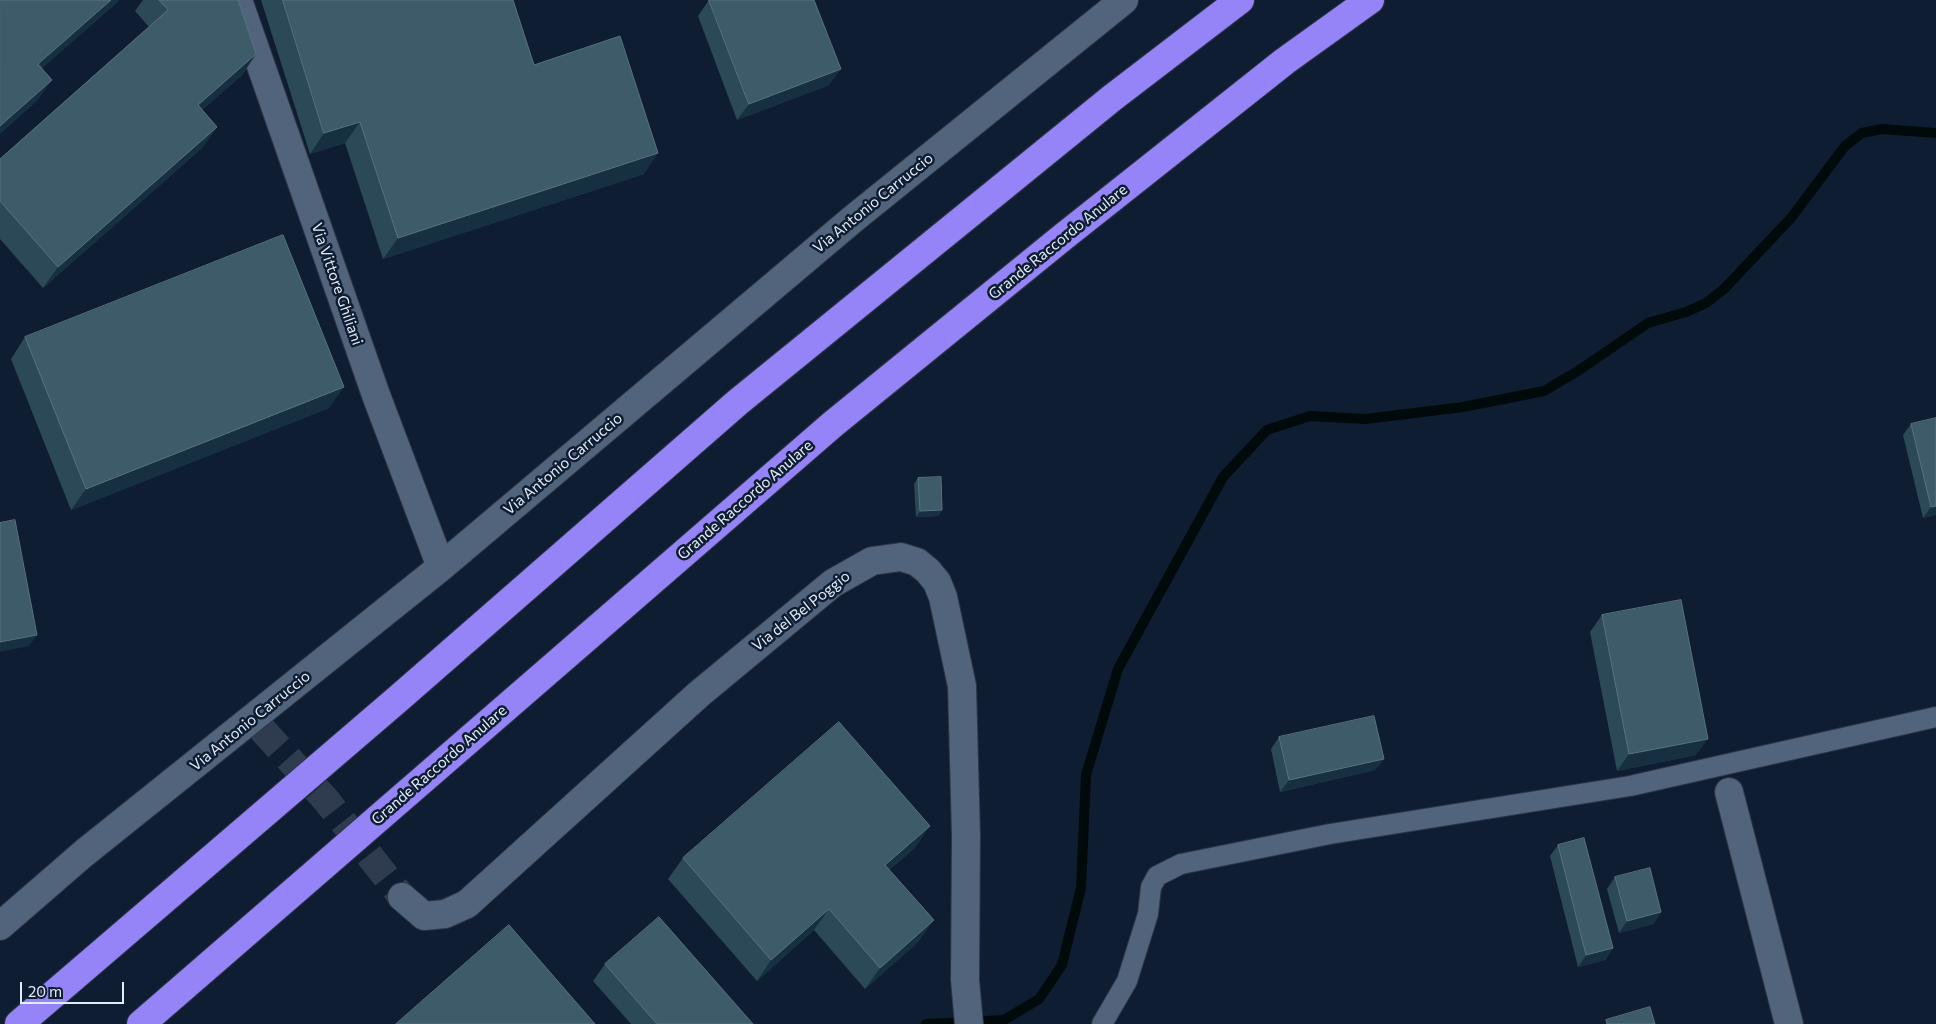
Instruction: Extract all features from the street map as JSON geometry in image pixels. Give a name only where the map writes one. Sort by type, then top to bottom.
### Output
[{"type":"highway","points":[[19,1024],[399,698],[738,402],[1112,98],[1240,0]]},
{"type":"highway","name":"Grande Raccordo Anulare","points":[[141,1024],[833,424],[1063,237],[1285,61],[1370,0]]},
{"type":"street","name":"Via Vittore Ghiliani","points":[[238,0],[376,395],[441,567]]},
{"type":"street","name":"Via Antonio Carruccio","points":[[0,926],[83,854],[256,723],[853,219],[1124,0]]},
{"type":"street","name":"Via del Bel Poggio","points":[[402,897],[424,916],[445,914],[467,904],[698,694],[833,582],[872,561],[901,556],[917,562],[937,582],[945,604],[962,686],[966,836],[965,980],[969,1024]]},
{"type":"street","points":[[1729,792],[1789,1024]]},
{"type":"lane","points":[[1102,1024],[1127,981],[1148,914],[1151,887],[1157,876],[1181,864],[1330,834],[1630,786],[1936,717]]},
{"type":"building","points":[[0,0],[111,0],[38,64],[52,80],[0,126]]},
{"type":"building","points":[[159,0],[238,0],[256,54],[198,105],[217,127],[58,267],[0,201],[0,159],[168,10]]},
{"type":"building","points":[[283,0],[513,0],[534,65],[620,36],[658,153],[398,238],[360,122],[324,133]]},
{"type":"building","points":[[709,0],[814,0],[841,69],[749,104]]},
{"type":"building","points":[[283,235],[344,387],[86,489],[25,337]]},
{"type":"building","points":[[1936,418],[1936,506],[1931,507],[1911,424]]},
{"type":"building","points":[[941,477],[942,510],[920,511],[918,478]]},
{"type":"building","points":[[15,520],[37,635],[0,642],[0,523]]},
{"type":"building","points":[[1681,600],[1708,739],[1629,754],[1602,615]]},
{"type":"building","points":[[1374,716],[1384,759],[1289,780],[1279,737]]},
{"type":"building","points":[[839,722],[930,826],[885,865],[934,920],[880,968],[829,909],[771,960],[683,858]]},
{"type":"building","points":[[1584,838],[1613,948],[1586,955],[1558,845]]},
{"type":"building","points":[[1650,868],[1661,912],[1627,921],[1615,877]]},
{"type":"building","points":[[659,917],[753,1024],[657,1024],[605,964]]},
{"type":"building","points":[[509,925],[595,1024],[396,1024]]},
{"type":"building","points":[[1650,1007],[1655,1024],[1607,1024],[1606,1020]]},
{"type":"waterway","points":[[926,1024],[1004,1020],[1039,999],[1062,965],[1081,888],[1086,775],[1118,669],[1223,477],[1267,430],[1310,416],[1366,419],[1463,407],[1544,391],[1578,371],[1648,323],[1686,312],[1706,303],[1724,289],[1791,218],[1845,146],[1862,133],[1882,129],[1936,133]]},
{"type":"tunnel","points":[[260,727],[326,800],[402,897]]}]
